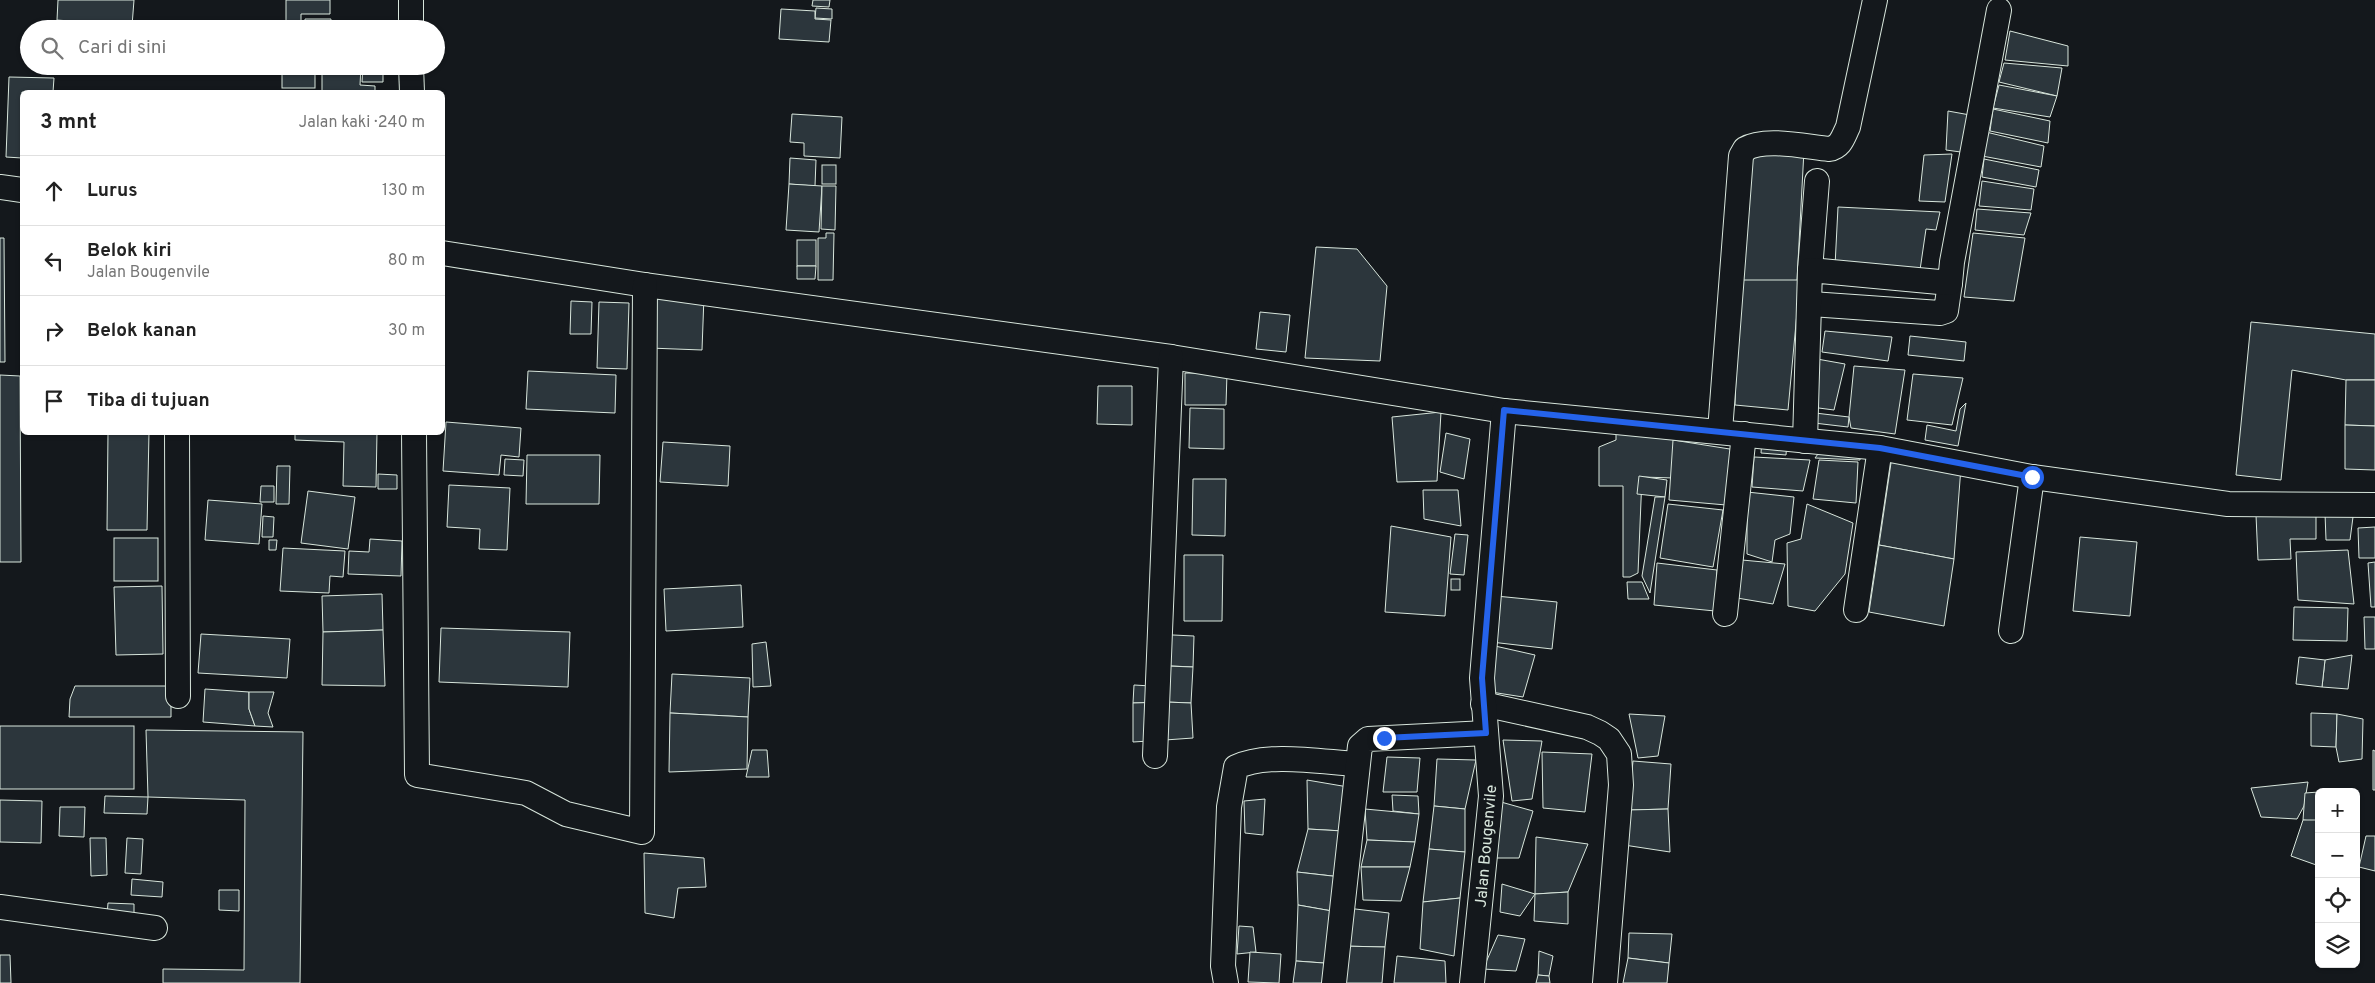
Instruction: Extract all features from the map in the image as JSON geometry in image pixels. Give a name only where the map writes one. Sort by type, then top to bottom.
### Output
[{"type":"street","points":[[411,0],[411,20]]},
{"type":"street","points":[[1720,431],[1742,156],[1745,149],[1756,144],[1830,149],[1836,148],[1841,143],[1848,127],[1875,0]]},
{"type":"street","points":[[1811,304],[1940,313],[1946,311],[1952,262],[1999,10]]},
{"type":"street","points":[[411,75],[412,90]]},
{"type":"street","points":[[1805,441],[1811,304],[1810,270],[1817,181]]},
{"type":"street","points":[[0,187],[20,190]]},
{"type":"street","points":[[445,253],[645,285],[1171,357],[1504,410],[1880,448],[2032,477],[2228,504],[2375,504]]},
{"type":"street","points":[[1810,270],[1950,283]]},
{"type":"street","points":[[414,435],[417,775],[526,793],[566,814],[642,832],[645,285]]},
{"type":"street","points":[[1155,756],[1171,357]]},
{"type":"street","name":"Jalan Bougenvile","points":[[1472,983],[1491,796],[1482,678],[1504,410]]},
{"type":"street","points":[[1726,614],[1744,434]]},
{"type":"street","points":[[177,435],[178,696]]},
{"type":"street","points":[[1856,610],[1880,448]]},
{"type":"street","points":[[2010,631],[2032,477]]},
{"type":"street","points":[[1483,704],[1587,727],[1609,739],[1618,754],[1621,785],[1605,983]]},
{"type":"street","points":[[1334,983],[1360,746],[1368,739],[1486,733]]},
{"type":"street","points":[[1226,983],[1223,966],[1229,807],[1236,767],[1249,761],[1276,760],[1357,764]]},
{"type":"street","points":[[0,907],[155,928]]},
{"type":"building","points":[[58,0],[134,0],[132,20],[57,20]]},
{"type":"building","points":[[286,0],[330,0],[330,14],[301,14],[301,20],[286,20]]},
{"type":"building","points":[[813,0],[830,0],[829,7],[812,6]]},
{"type":"building","points":[[816,8],[832,9],[832,19],[815,18]]},
{"type":"building","points":[[781,9],[815,11],[815,19],[831,20],[829,42],[779,39]]},
{"type":"building","points":[[305,19],[331,19],[331,20]]},
{"type":"building","points":[[2010,31],[2068,46],[2068,66],[2005,60]]},
{"type":"building","points":[[2004,63],[2062,68],[2057,96],[1999,82]]},
{"type":"building","points":[[282,75],[315,75],[315,88],[282,88]]},
{"type":"building","points":[[322,75],[361,75],[360,85],[375,86],[375,90],[322,90]]},
{"type":"building","points":[[362,75],[383,75],[383,82],[362,82]]},
{"type":"building","points":[[9,77],[54,78],[53,90],[20,90],[20,158],[6,157]]},
{"type":"building","points":[[1999,85],[2057,96],[2050,117],[1993,108]]},
{"type":"building","points":[[1993,109],[2050,121],[2048,143],[1990,131]]},
{"type":"building","points":[[1948,111],[1970,115],[1968,153],[1946,150]]},
{"type":"building","points":[[792,114],[842,117],[840,158],[804,156],[804,143],[790,142]]},
{"type":"building","points":[[1986,132],[2044,146],[2041,167],[1982,156]]},
{"type":"building","points":[[1748,150],[1804,150],[1797,281],[1743,282]]},
{"type":"building","points":[[1952,154],[1945,202],[1919,201],[1924,155]]},
{"type":"building","points":[[790,158],[816,160],[815,186],[789,184]]},
{"type":"building","points":[[1984,159],[2039,170],[2036,187],[1982,177]]},
{"type":"building","points":[[822,165],[836,165],[836,184],[822,184]]},
{"type":"building","points":[[1982,181],[2034,189],[2031,210],[1979,206]]},
{"type":"building","points":[[789,184],[822,186],[819,232],[786,230]]},
{"type":"building","points":[[822,186],[836,186],[835,230],[821,229]]},
{"type":"building","points":[[1838,207],[1940,212],[1936,230],[1926,229],[1920,270],[1835,266]]},
{"type":"building","points":[[1977,209],[2031,213],[2024,235],[1975,230]]},
{"type":"building","points":[[826,233],[834,233],[833,280],[818,280],[818,238],[826,238]]},
{"type":"building","points":[[1973,233],[2025,238],[2014,301],[1964,297]]},
{"type":"building","points":[[0,238],[4,238],[5,362],[0,362]]},
{"type":"building","points":[[797,240],[816,240],[816,266],[797,266]]},
{"type":"building","points":[[1316,247],[1357,249],[1387,286],[1380,361],[1305,358]]},
{"type":"building","points":[[797,266],[816,266],[815,279],[797,279]]},
{"type":"building","points":[[1739,280],[1800,280],[1788,410],[1735,405]]},
{"type":"building","points":[[651,294],[704,296],[702,350],[649,348]]},
{"type":"building","points":[[571,301],[592,302],[591,334],[570,334]]},
{"type":"building","points":[[599,302],[629,303],[627,369],[597,368]]},
{"type":"building","points":[[1260,312],[1290,315],[1286,352],[1256,349]]},
{"type":"building","points":[[2251,322],[2375,334],[2375,380],[2346,380],[2292,370],[2281,480],[2236,475]]},
{"type":"building","points":[[1825,331],[1892,337],[1888,361],[1822,352]]},
{"type":"building","points":[[1910,336],[1966,342],[1964,361],[1908,355]]},
{"type":"building","points":[[1817,359],[1845,364],[1834,410],[1811,407]]},
{"type":"building","points":[[1854,366],[1905,370],[1895,434],[1851,428],[1849,417]]},
{"type":"building","points":[[528,371],[616,375],[615,413],[526,409]]},
{"type":"building","points":[[1185,373],[1227,373],[1226,405],[1185,405]]},
{"type":"building","points":[[1913,374],[1963,378],[1952,425],[1907,420]]},
{"type":"building","points":[[0,375],[20,376],[21,562],[0,562]]},
{"type":"building","points":[[2346,380],[2375,380],[2375,426],[2345,425]]},
{"type":"building","points":[[1098,386],[1132,386],[1132,425],[1097,424]]},
{"type":"building","points":[[1966,403],[1958,446],[1925,440],[1927,425],[1956,431],[1960,409]]},
{"type":"building","points":[[1190,408],[1224,409],[1224,449],[1189,448]]},
{"type":"building","points":[[1441,412],[1437,481],[1397,482],[1392,417]]},
{"type":"building","points":[[1815,413],[1849,417],[1848,427],[1814,423]]},
{"type":"building","points":[[446,422],[521,428],[519,457],[501,455],[499,475],[443,471]]},
{"type":"building","points":[[2345,425],[2375,426],[2375,470],[2345,469]]},
{"type":"building","points":[[1616,431],[1676,434],[1674,478],[1642,477],[1638,573],[1630,577],[1623,577],[1623,486],[1599,486],[1599,447],[1616,440]]},
{"type":"building","points":[[1446,433],[1470,439],[1464,479],[1440,472]]},
{"type":"building","points":[[108,435],[149,435],[147,530],[107,530]]},
{"type":"building","points":[[295,435],[377,435],[376,487],[343,486],[344,442],[295,440]]},
{"type":"building","points":[[1762,439],[1787,441],[1786,455],[1761,453]]},
{"type":"building","points":[[1673,440],[1736,450],[1726,505],[1669,500]]},
{"type":"building","points":[[663,442],[730,446],[728,486],[660,482]]},
{"type":"building","points":[[1861,450],[1860,460],[1815,458],[1818,454]]},
{"type":"building","points":[[527,455],[600,455],[599,504],[526,504]]},
{"type":"building","points":[[1892,456],[1961,467],[1954,559],[1879,545]]},
{"type":"building","points":[[1754,457],[1810,460],[1803,491],[1752,487]]},
{"type":"building","points":[[505,459],[524,460],[523,476],[504,475]]},
{"type":"building","points":[[1819,460],[1858,462],[1856,503],[1813,499]]},
{"type":"building","points":[[277,466],[290,466],[289,504],[276,504]]},
{"type":"building","points":[[378,474],[397,475],[397,489],[378,489]]},
{"type":"building","points":[[1639,476],[1667,480],[1665,497],[1637,494]]},
{"type":"building","points":[[1193,479],[1226,479],[1225,536],[1192,535]]},
{"type":"building","points":[[449,485],[510,488],[507,550],[479,549],[480,529],[447,527]]},
{"type":"building","points":[[261,486],[274,486],[274,502],[260,502]]},
{"type":"building","points":[[1423,490],[1458,490],[1461,526],[1424,519]]},
{"type":"building","points":[[308,491],[355,497],[348,549],[301,543]]},
{"type":"building","points":[[1747,492],[1794,497],[1790,534],[1775,540],[1772,562],[1747,554]]},
{"type":"building","points":[[1655,497],[1665,497],[1650,593],[1642,576]]},
{"type":"building","points":[[208,500],[262,504],[259,544],[205,540]]},
{"type":"building","points":[[1668,504],[1723,510],[1713,567],[1660,558]]},
{"type":"building","points":[[1807,504],[1853,523],[1845,574],[1815,611],[1788,606],[1787,543],[1801,539]]},
{"type":"building","points":[[2316,513],[2316,539],[2290,539],[2291,559],[2258,560],[2256,515]]},
{"type":"building","points":[[2325,513],[2353,517],[2350,540],[2326,540]]},
{"type":"building","points":[[263,516],[274,517],[273,537],[262,537]]},
{"type":"building","points":[[1391,526],[1451,537],[1445,616],[1385,612]]},
{"type":"building","points":[[2375,527],[2375,558],[2359,558],[2358,528]]},
{"type":"building","points":[[1455,534],[1468,535],[1464,575],[1450,574]]},
{"type":"building","points":[[2080,537],[2137,542],[2130,616],[2073,611]]},
{"type":"building","points":[[114,538],[158,538],[158,581],[114,581]]},
{"type":"building","points":[[370,539],[402,541],[401,576],[348,574],[349,551],[369,552]]},
{"type":"building","points":[[269,540],[277,540],[276,550],[269,550]]},
{"type":"building","points":[[1879,545],[1954,559],[1944,626],[1869,612]]},
{"type":"building","points":[[283,548],[345,551],[343,577],[330,576],[329,593],[280,591]]},
{"type":"building","points":[[2348,550],[2354,604],[2298,600],[2296,552]]},
{"type":"building","points":[[1184,555],[1223,555],[1222,621],[1184,621]]},
{"type":"building","points":[[1742,560],[1785,564],[1773,604],[1737,598]]},
{"type":"building","points":[[2375,562],[2375,607],[2371,607],[2368,563]]},
{"type":"building","points":[[1657,563],[1717,570],[1715,611],[1654,605]]},
{"type":"building","points":[[1451,579],[1460,579],[1460,590],[1451,590]]},
{"type":"building","points":[[1627,582],[1642,582],[1649,599],[1628,599]]},
{"type":"building","points":[[741,585],[743,627],[666,631],[664,589]]},
{"type":"building","points":[[162,586],[163,654],[116,655],[114,587]]},
{"type":"building","points":[[382,594],[383,630],[323,632],[322,596]]},
{"type":"building","points":[[1496,596],[1557,602],[1552,649],[1491,642]]},
{"type":"building","points":[[2294,607],[2348,608],[2347,641],[2293,640]]},
{"type":"building","points":[[2364,617],[2375,617],[2375,649],[2365,649]]},
{"type":"building","points":[[441,628],[570,632],[568,687],[439,682]]},
{"type":"building","points":[[383,630],[385,686],[322,685],[323,632]]},
{"type":"building","points":[[201,634],[290,639],[287,678],[198,673]]},
{"type":"building","points":[[1152,634],[1194,636],[1193,667],[1151,665]]},
{"type":"building","points":[[766,642],[771,686],[753,687],[752,644]]},
{"type":"building","points":[[1495,646],[1535,655],[1523,697],[1491,692]]},
{"type":"building","points":[[2352,655],[2348,689],[2322,687],[2325,660]]},
{"type":"building","points":[[2299,657],[2325,660],[2322,687],[2296,684]]},
{"type":"building","points":[[1167,666],[1193,667],[1191,703],[1166,702]]},
{"type":"building","points":[[672,674],[750,678],[748,717],[670,713]]},
{"type":"building","points":[[1134,685],[1151,686],[1166,702],[1133,703]]},
{"type":"building","points":[[75,686],[171,686],[171,717],[69,717],[70,699]]},
{"type":"building","points":[[205,689],[249,692],[249,709],[255,726],[203,722]]},
{"type":"building","points":[[249,692],[274,692],[268,713],[273,727],[255,726],[249,709]]},
{"type":"building","points":[[1166,702],[1165,740],[1133,742],[1133,703]]},
{"type":"building","points":[[1166,702],[1191,703],[1193,738],[1165,740]]},
{"type":"building","points":[[670,713],[748,717],[747,769],[669,772]]},
{"type":"building","points":[[2311,713],[2337,714],[2336,747],[2311,746]]},
{"type":"building","points":[[1629,714],[1665,716],[1658,756],[1638,758]]},
{"type":"building","points":[[2337,714],[2363,719],[2362,759],[2339,762],[2336,747]]},
{"type":"building","points":[[0,726],[134,726],[134,789],[0,789]]},
{"type":"building","points":[[146,730],[303,732],[300,983],[163,983],[163,969],[244,970],[245,800],[148,797]]},
{"type":"building","points":[[1503,740],[1542,741],[1532,799],[1512,801]]},
{"type":"building","points":[[752,750],[767,750],[769,777],[746,777]]},
{"type":"building","points":[[2373,750],[2375,751],[2375,790],[2373,790]]},
{"type":"building","points":[[1542,752],[1592,754],[1585,812],[1543,808]]},
{"type":"building","points":[[1387,757],[1420,758],[1417,792],[1383,792]]},
{"type":"building","points":[[1437,759],[1476,760],[1465,809],[1434,806]]},
{"type":"building","points":[[1633,761],[1671,764],[1668,809],[1628,810]]},
{"type":"building","points":[[1307,780],[1354,788],[1343,831],[1308,829]]},
{"type":"building","points":[[2308,782],[2304,806],[2297,819],[2261,817],[2251,788]]},
{"type":"building","points":[[2315,792],[2315,822],[2303,820],[2305,793]]},
{"type":"building","points":[[1392,795],[1418,796],[1419,814],[1393,811]]},
{"type":"building","points":[[105,796],[148,797],[147,814],[104,813]]},
{"type":"building","points":[[1265,799],[1263,835],[1245,833],[1244,801]]},
{"type":"building","points":[[0,800],[42,801],[41,843],[0,842]]},
{"type":"building","points":[[1501,802],[1533,811],[1519,858],[1495,858]]},
{"type":"building","points":[[1434,806],[1465,809],[1465,852],[1429,849]]},
{"type":"building","points":[[60,807],[85,807],[84,837],[59,836]]},
{"type":"building","points":[[1365,809],[1419,814],[1415,842],[1367,840]]},
{"type":"building","points":[[1668,809],[1670,852],[1624,845],[1628,810]]},
{"type":"building","points":[[2303,820],[2315,820],[2315,865],[2291,856]]},
{"type":"building","points":[[1308,829],[1343,831],[1341,877],[1297,872]]},
{"type":"building","points":[[2366,836],[2375,836],[2375,871],[2360,867]]},
{"type":"building","points":[[1536,837],[1588,844],[1568,892],[1535,894]]},
{"type":"building","points":[[90,838],[106,838],[107,875],[91,876]]},
{"type":"building","points":[[127,838],[143,839],[141,874],[125,873]]},
{"type":"building","points":[[1367,840],[1415,842],[1410,867],[1361,867]]},
{"type":"building","points":[[1429,849],[1465,852],[1460,898],[1423,902]]},
{"type":"building","points":[[644,853],[704,858],[706,887],[678,888],[674,918],[645,913]]},
{"type":"building","points":[[1361,867],[1410,867],[1401,901],[1363,900]]},
{"type":"building","points":[[1297,872],[1341,877],[1332,911],[1298,905]]},
{"type":"building","points":[[132,879],[163,882],[162,897],[131,895]]},
{"type":"building","points":[[1502,884],[1535,894],[1520,916],[1500,912]]},
{"type":"building","points":[[219,890],[239,890],[239,911],[219,910]]},
{"type":"building","points":[[1568,892],[1568,924],[1534,921],[1535,894]]},
{"type":"building","points":[[1460,898],[1454,956],[1420,949],[1423,902]]},
{"type":"building","points":[[108,903],[134,904],[134,916],[107,915]]},
{"type":"building","points":[[1298,905],[1332,911],[1324,963],[1296,961]]},
{"type":"building","points":[[1347,908],[1389,913],[1385,947],[1341,946]]},
{"type":"building","points":[[1239,926],[1253,927],[1256,952],[1237,954]]},
{"type":"building","points":[[1629,933],[1672,934],[1669,963],[1628,958]]},
{"type":"building","points":[[1498,935],[1525,939],[1516,971],[1483,969]]},
{"type":"building","points":[[1341,946],[1385,947],[1382,983],[1338,983]]},
{"type":"building","points":[[1539,951],[1553,956],[1549,976],[1538,975]]},
{"type":"building","points":[[1250,952],[1281,954],[1279,983],[1248,982]]},
{"type":"building","points":[[0,955],[10,955],[11,983],[0,983]]},
{"type":"building","points":[[1397,956],[1445,961],[1446,983],[1394,983]]},
{"type":"building","points":[[1628,958],[1669,963],[1667,983],[1623,983]]},
{"type":"building","points":[[1296,961],[1324,963],[1325,983],[1293,983]]},
{"type":"building","points":[[1538,975],[1549,976],[1550,983],[1536,983]]},
{"type":"route","points":[[1384,738],[1486,733],[1482,678],[1504,410],[1880,448],[2032,477]]}]
